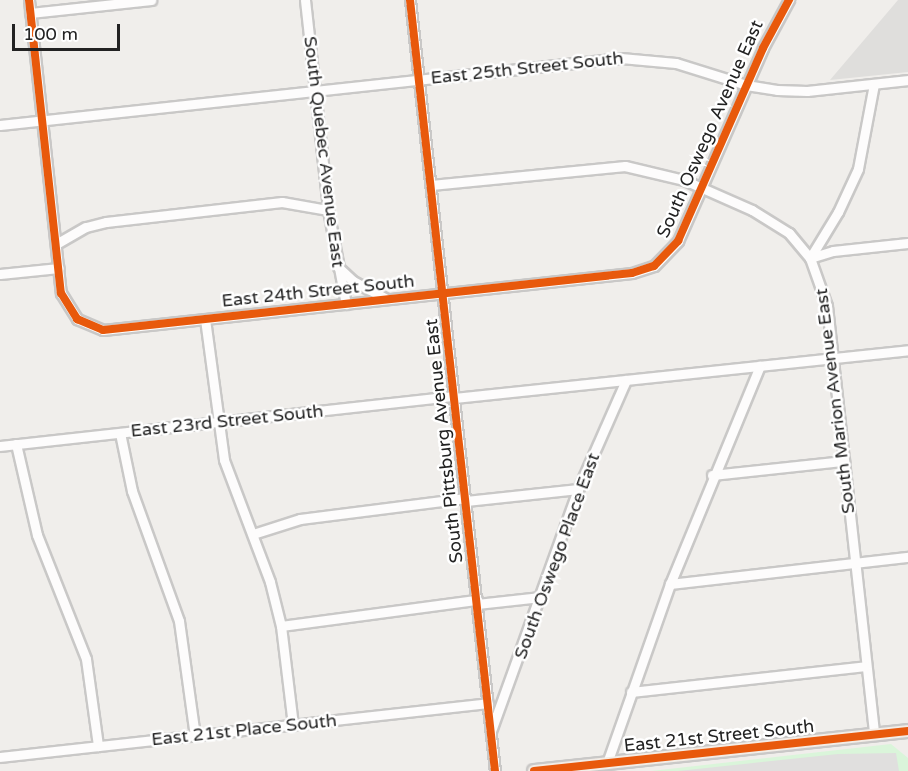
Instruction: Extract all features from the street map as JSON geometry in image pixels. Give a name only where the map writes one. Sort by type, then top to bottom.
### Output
[{"type":"main road","name":"East 21st Street South","points":[[534,771],[908,730]]},
{"type":"street","points":[[0,274],[59,268],[29,0]]},
{"type":"street","points":[[30,13],[151,0]]},
{"type":"street","name":"South Pittsburg Avenue East","points":[[410,0],[495,771]]},
{"type":"street","name":"South Oswego Avenue East","points":[[654,266],[678,241],[746,85],[789,0]]},
{"type":"street","name":"South Quebec Avenue East","points":[[304,1],[328,210],[346,304]]},
{"type":"street","name":"East 25th Street South","points":[[0,125],[419,79],[638,58],[676,63],[746,85],[807,91],[908,80]]},
{"type":"street","points":[[810,258],[838,212],[858,169],[873,84]]},
{"type":"street","name":"South Marion Avenue East","points":[[431,185],[625,166],[660,172],[702,187],[781,227],[810,258],[825,292],[874,734]]},
{"type":"street","points":[[56,244],[86,227],[106,222],[293,202],[328,210]]},
{"type":"street","points":[[810,258],[833,251],[908,243]]},
{"type":"street","name":"East 24th Street South","points":[[59,268],[65,305],[85,325],[103,330],[633,273],[654,266]]},
{"type":"street","points":[[338,267],[358,284],[388,299]]},
{"type":"street","points":[[205,319],[224,460],[253,534],[281,626],[293,725]]},
{"type":"street","name":"East 23rd Street South","points":[[0,446],[908,350]]},
{"type":"street","points":[[607,763],[670,584],[712,475],[760,366]]},
{"type":"street","name":"South Oswego Place East","points":[[491,733],[578,489],[626,380]]},
{"type":"street","points":[[120,432],[135,502],[179,621],[195,736]]},
{"type":"street","points":[[16,444],[37,535],[86,658],[98,746]]},
{"type":"street","points":[[712,475],[844,461]]},
{"type":"street","points":[[253,534],[300,519],[578,489]]},
{"type":"street","points":[[670,584],[908,557]]},
{"type":"street","points":[[281,626],[477,602],[541,597]]},
{"type":"street","points":[[631,692],[866,666]]},
{"type":"street","name":"East 21st Place South","points":[[0,757],[488,703]]},
{"type":"shaded area","points":[[898,0],[908,0],[908,72],[830,80]]},
{"type":"shaded area","points":[[896,753],[899,771],[678,771],[838,754]]},
{"type":"green space","points":[[891,744],[908,758],[908,771],[651,771]]},
{"type":"cycle path","points":[[29,0],[61,293],[77,319],[103,330],[632,273],[654,266],[678,241],[763,48],[789,0]]},
{"type":"cycle path","points":[[410,0],[495,771]]},
{"type":"cycle path","points":[[534,771],[908,731]]}]
